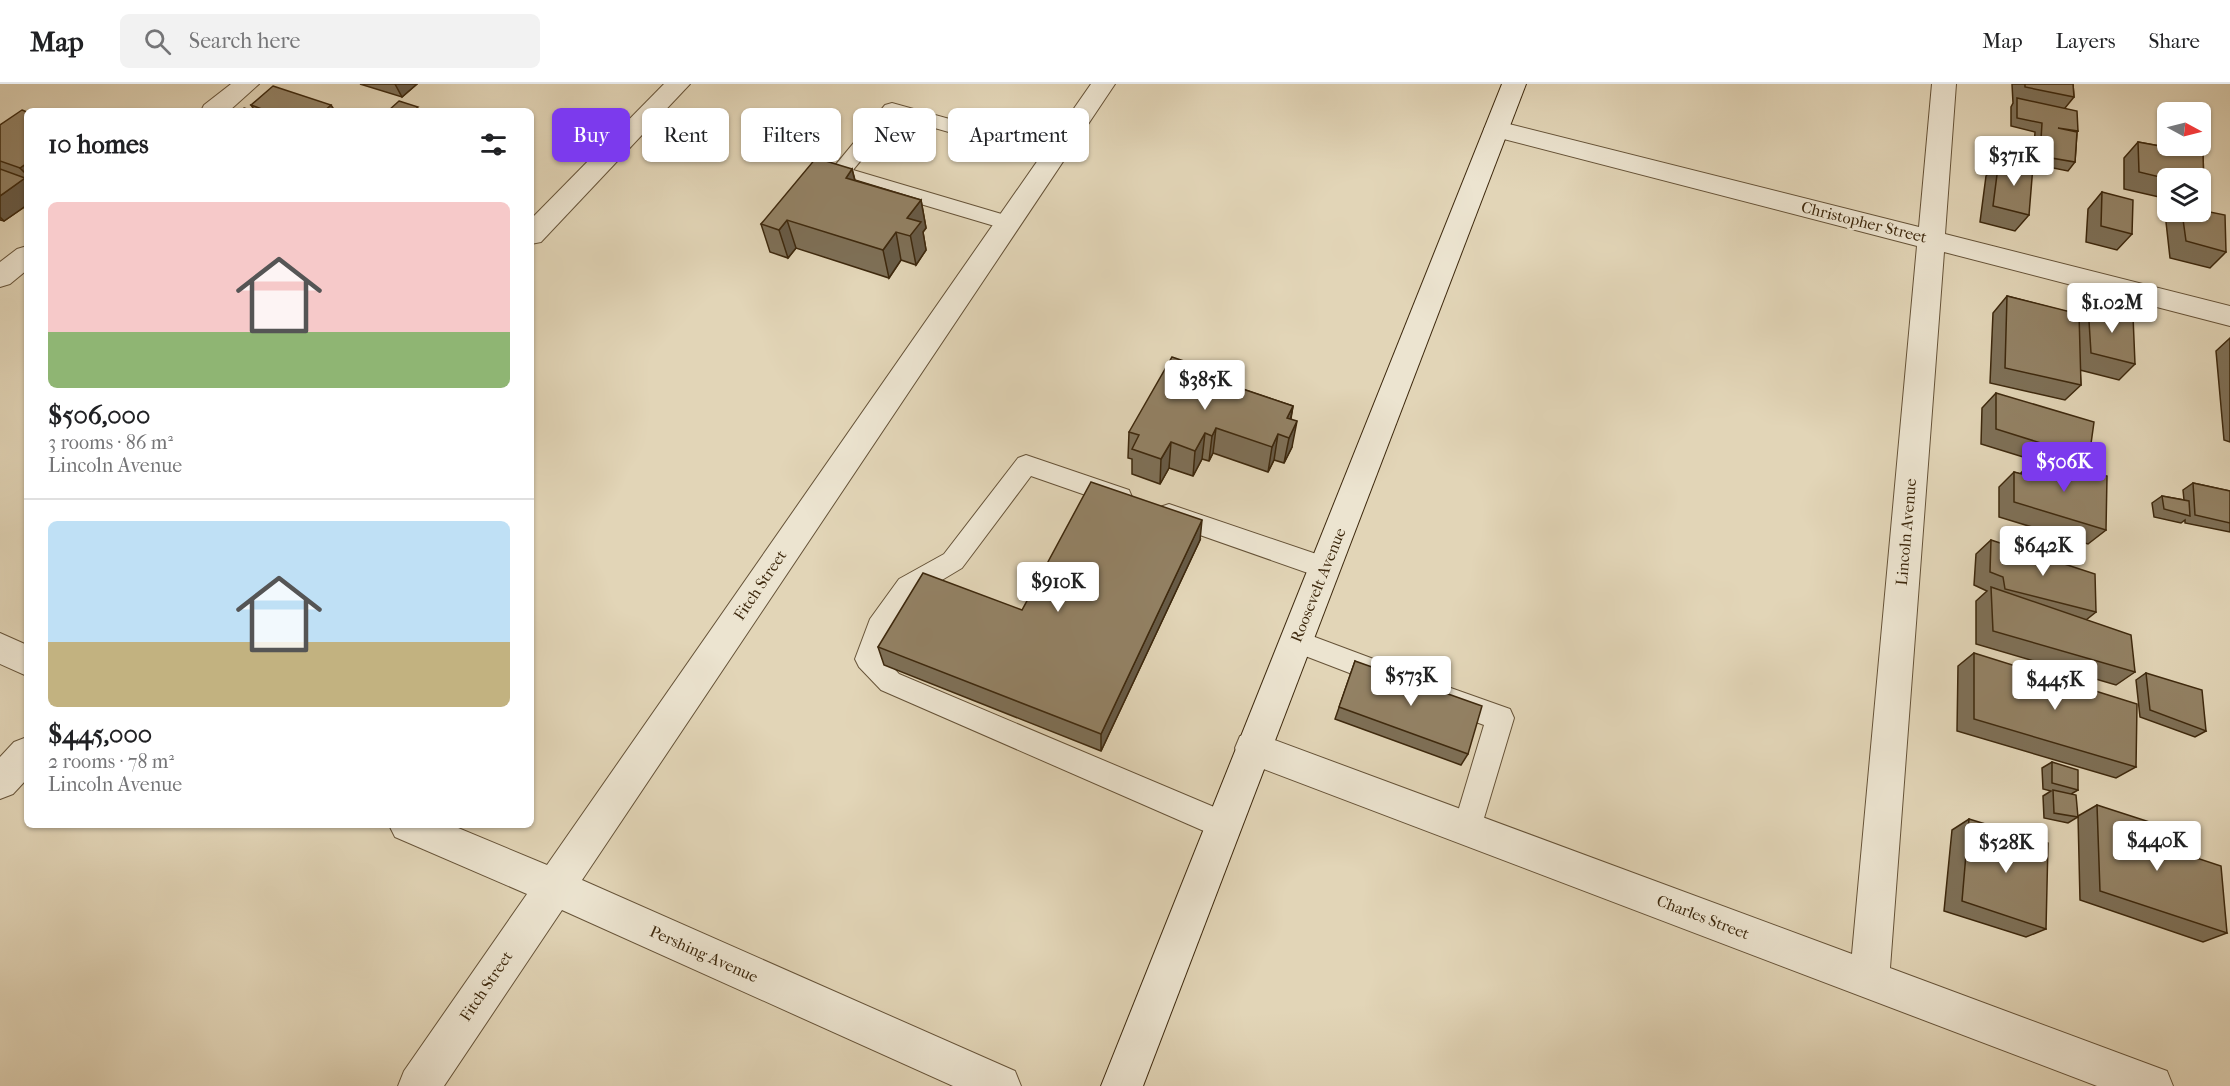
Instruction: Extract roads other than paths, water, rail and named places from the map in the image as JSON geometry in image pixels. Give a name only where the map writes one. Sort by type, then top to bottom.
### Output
[{"type":"street","points":[[217,108],[247,84]]},
{"type":"street","points":[[534,232],[678,84]]},
{"type":"street","name":"Fitch Street","points":[[1086,108],[1102,84]]},
{"type":"street","name":"Roosevelt Avenue","points":[[1122,1086],[1514,84]]},
{"type":"street","name":"Lincoln Avenue","points":[[1869,980],[1944,84]]},
{"type":"street","name":"Christopher Street","points":[[1497,129],[2230,316]]},
{"type":"street","name":"Fitch Street","points":[[418,1086],[1049,162]]},
{"type":"street","points":[[0,277],[24,258]]},
{"type":"street","points":[[0,648],[24,660]]},
{"type":"street","name":"Charles Street","points":[[1253,748],[2152,1086]]},
{"type":"street","points":[[0,782],[24,757]]},
{"type":"street","name":"Pershing Avenue","points":[[415,828],[554,887],[1000,1086]]},
{"type":"lane","points":[[948,125],[892,109],[840,173],[1008,223]]},
{"type":"lane","points":[[1223,825],[890,682],[868,659],[879,627],[908,587],[953,561],[1026,465],[1325,568]]},
{"type":"lane","points":[[1296,641],[1500,718],[1467,828]]}]
